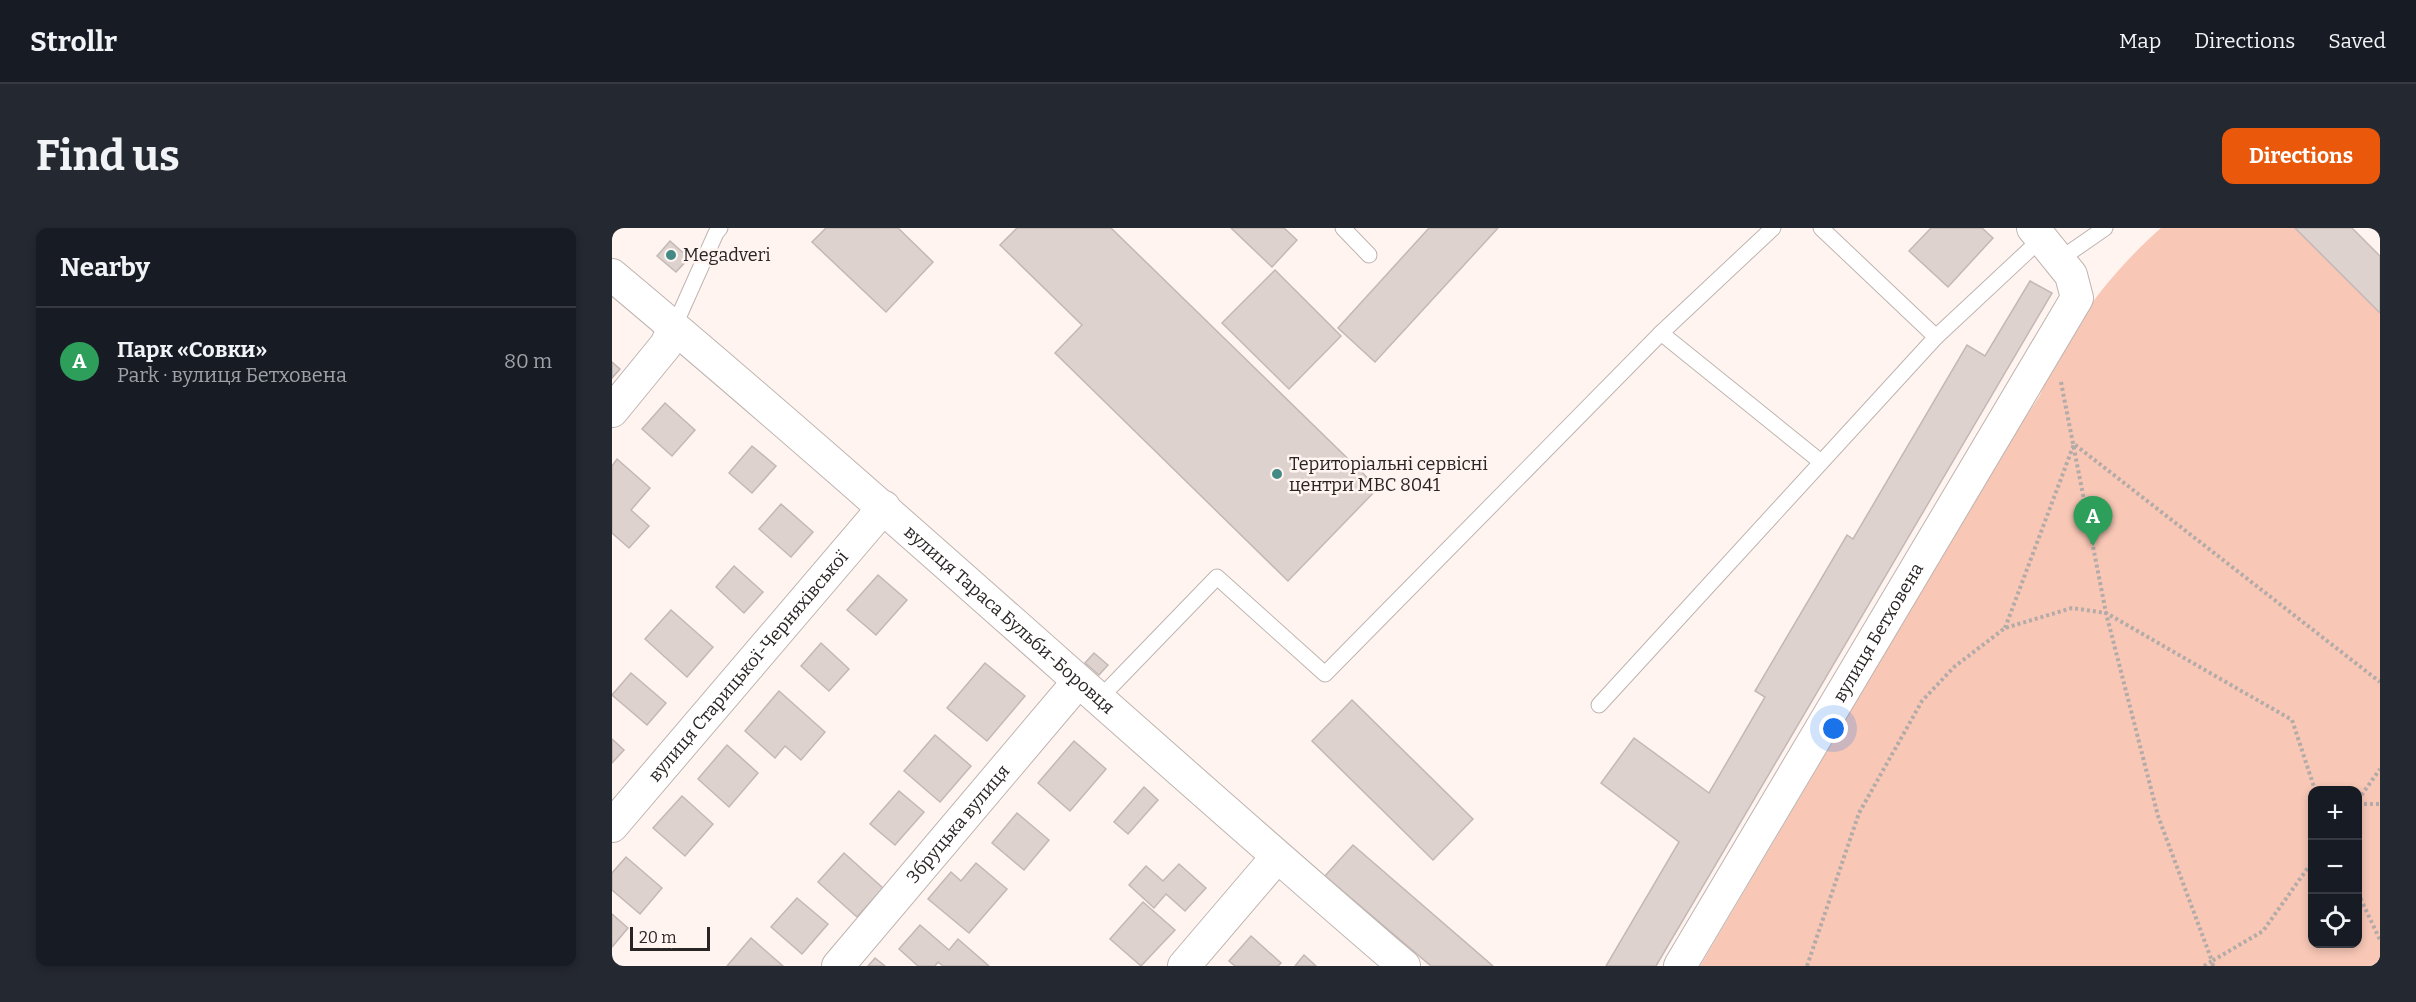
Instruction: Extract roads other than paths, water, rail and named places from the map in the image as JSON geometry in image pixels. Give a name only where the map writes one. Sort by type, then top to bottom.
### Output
[{"type":"street","name":"вулиця Бетховена","points":[[1680,966],[2077,298],[2071,275],[2045,242]]},
{"type":"street","name":"вулиця Тараса Бульби-Боровця","points":[[612,275],[884,507],[1088,691],[1404,966]]},
{"type":"street","points":[[612,411],[660,354],[674,327]]},
{"type":"street","name":"вулиця Старицької-Черняхівської","points":[[612,826],[884,507]]},
{"type":"street","name":"Збруцька вулиця","points":[[838,966],[1088,691]]},
{"type":"street","points":[[1184,966],[1277,857]]},
{"type":"lane","points":[[674,327],[720,228]]},
{"type":"lane","points":[[1343,228],[1370,255]]},
{"type":"lane","points":[[1088,691],[1217,577],[1325,674],[1661,333],[1773,228]]},
{"type":"lane","points":[[1821,228],[1936,337]]},
{"type":"lane","points":[[1599,705],[1936,337],[2045,242],[2100,230]]},
{"type":"lane","points":[[1661,333],[1821,462]]},
{"type":"place","name":"Megadveri","points":[[671,255]]},
{"type":"place","name":"Територіальні сервісні центри МВС 8041","points":[[1277,474]]},
{"type":"place","name":"Парк «Совки»","points":[[2093,546]]}]
